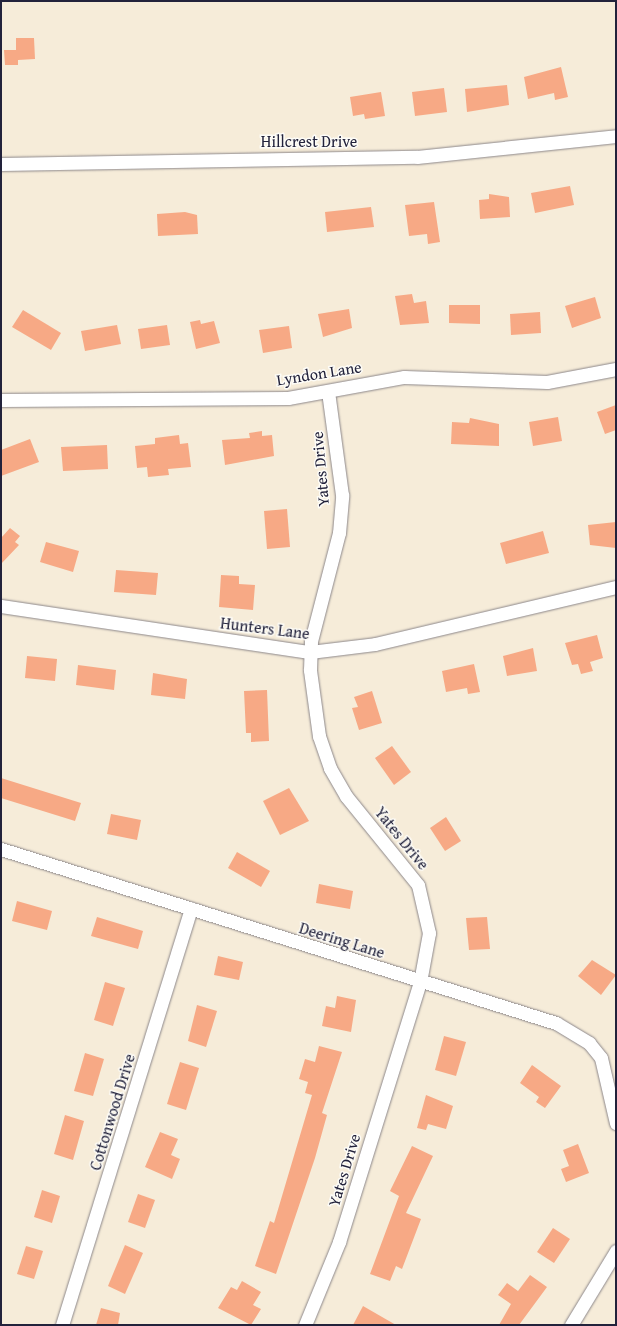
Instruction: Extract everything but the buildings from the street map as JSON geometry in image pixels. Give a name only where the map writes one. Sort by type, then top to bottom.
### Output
[{"type":"street","name":"Hillcrest Drive","points":[[1,164],[433,156],[616,136]]},
{"type":"street","name":"Lyndon Lane","points":[[1,400],[275,398],[328,392],[404,377],[547,382],[616,369]]},
{"type":"street","name":"Yates Drive","points":[[305,1325],[339,1242],[420,982],[429,933],[424,901],[410,871],[353,805],[330,768],[313,702],[310,652],[342,514],[341,477],[328,392]]},
{"type":"street","name":"Hunters Lane","points":[[1,606],[310,652],[375,644],[616,587]]},
{"type":"street","name":"Deering Lane","points":[[1,849],[574,1031],[601,1058],[616,1122]]},
{"type":"street","name":"Cottonwood Drive","points":[[62,1325],[192,909]]},
{"type":"street","points":[[571,1325],[616,1251]]}]
